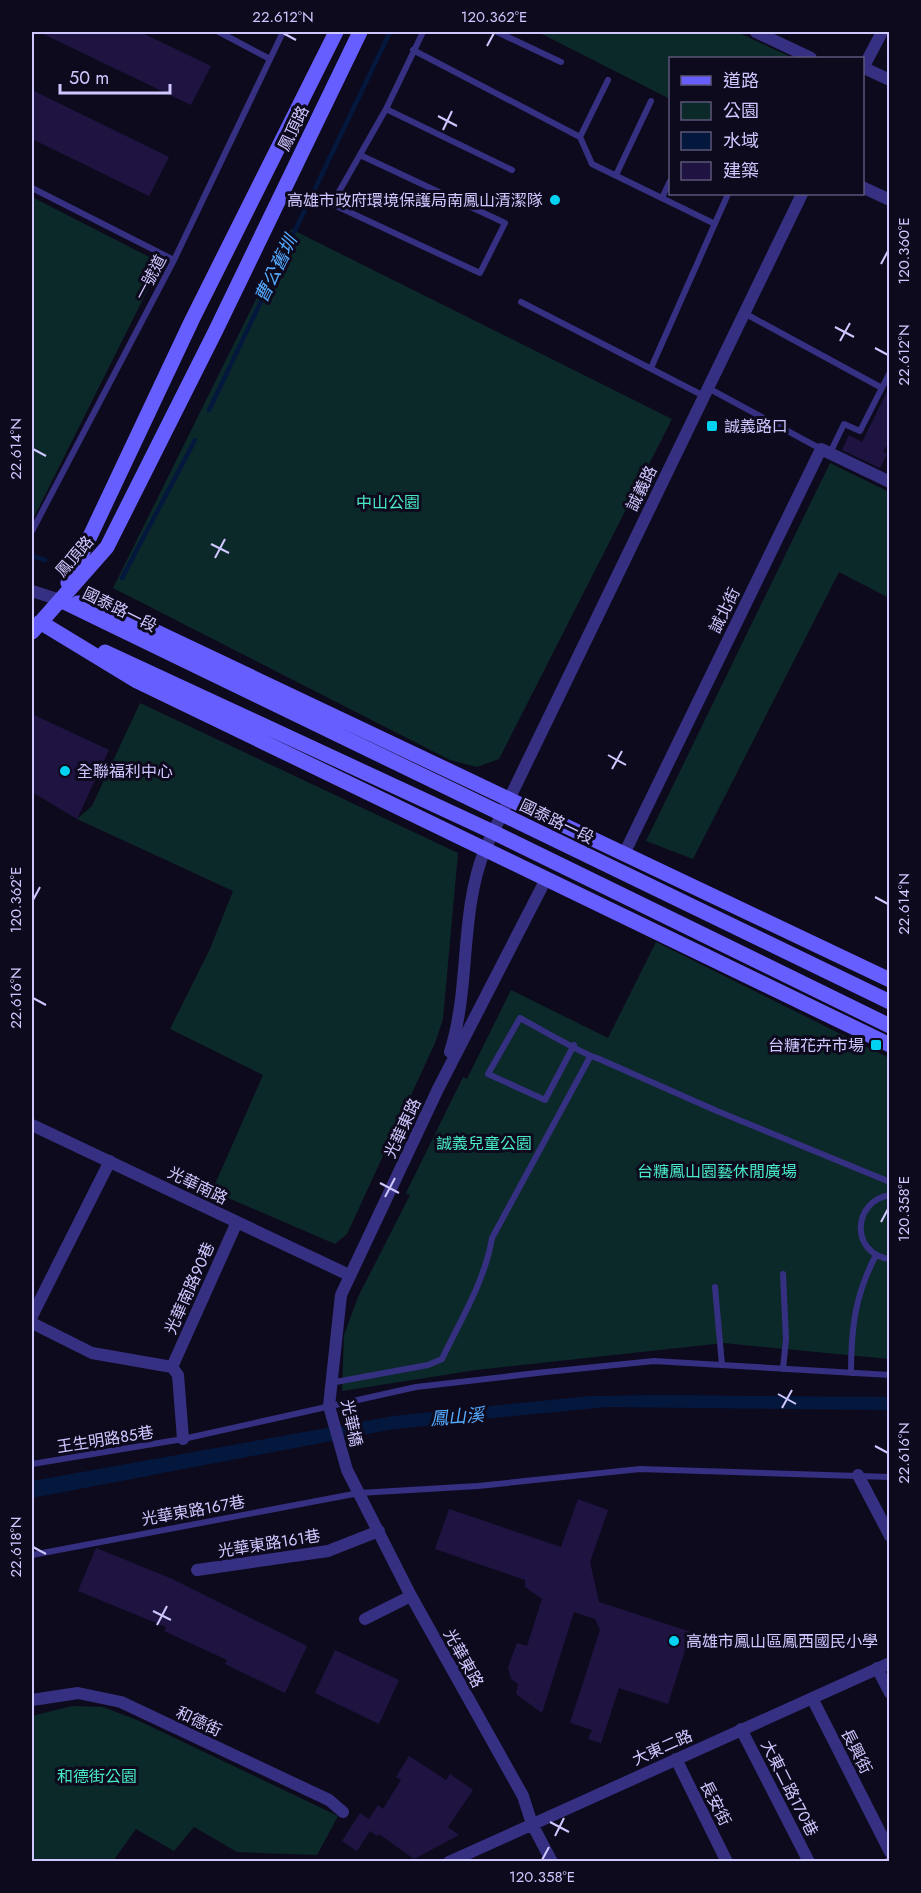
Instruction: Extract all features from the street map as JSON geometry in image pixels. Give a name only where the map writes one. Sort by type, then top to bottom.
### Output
[{"type":"street","name":"鳳頂路","points":[[60,600],[192,320],[336,32]]},
{"type":"street","name":"鳳頂路","points":[[60,600],[107,548],[216,330],[360,32]]},
{"type":"street","points":[[756,32],[809,57]]},
{"type":"street","points":[[864,67],[882,32]]},
{"type":"street","points":[[864,69],[890,80]]},
{"type":"street","points":[[864,188],[890,200]]},
{"type":"street","name":"誠義路","points":[[510,797],[802,195]]},
{"type":"street","points":[[826,451],[890,482]]},
{"type":"street","name":"誠北街","points":[[624,854],[826,451]]},
{"type":"street","points":[[32,591],[60,600],[34,625]]},
{"type":"street","name":"國泰路一段","points":[[60,600],[106,608],[510,797],[624,854],[890,980]]},
{"type":"street","name":"國泰路一段","points":[[60,600],[890,1002]]},
{"type":"street","points":[[34,625],[493,832],[890,1026]]},
{"type":"street","points":[[34,625],[136,681],[890,1045]]},
{"type":"street","points":[[396,807],[404,791]]},
{"type":"street","name":"光華東路","points":[[438,1089],[458,1027],[473,888],[485,849],[510,797]]},
{"type":"street","name":"光華東路","points":[[330,1383],[341,1295],[438,1089],[546,879]]},
{"type":"street","name":"光華南路","points":[[32,1125],[350,1275]]},
{"type":"street","points":[[32,1316],[110,1161]]},
{"type":"street","name":"光華南路90巷","points":[[172,1367],[237,1222]]},
{"type":"street","points":[[32,1323],[92,1353],[172,1367],[178,1375],[183,1439]]},
{"type":"street","name":"光華橋","points":[[330,1383],[329,1406],[347,1470]]},
{"type":"street","name":"光華東路","points":[[347,1470],[411,1596],[523,1796],[532,1824],[552,1862]]},
{"type":"street","points":[[858,1475],[890,1536]]},
{"type":"street","name":"光華東路161巷","points":[[197,1570],[328,1551],[379,1531]]},
{"type":"street","points":[[365,1619],[411,1596]]},
{"type":"street","name":"大東二路","points":[[449,1862],[890,1663]]},
{"type":"street","points":[[877,1668],[890,1693]]},
{"type":"street","name":"和德街","points":[[32,1700],[78,1693],[121,1702],[329,1800],[343,1812]]},
{"type":"street","name":"長興街","points":[[812,1698],[890,1852]]},
{"type":"street","name":"大東二路170巷","points":[[741,1729],[809,1862]]},
{"type":"street","name":"長安街","points":[[676,1759],[727,1861]]},
{"type":"lane","points":[[219,32],[270,59]]},
{"type":"lane","name":"一號道","points":[[32,531],[174,260],[283,32]]},
{"type":"lane","points":[[360,155],[505,223],[480,273],[332,204],[386,109],[423,32]]},
{"type":"lane","points":[[497,32],[561,62]]},
{"type":"lane","points":[[413,50],[580,137],[592,164],[715,224]]},
{"type":"lane","points":[[580,137],[608,80]]},
{"type":"lane","points":[[616,176],[651,101]]},
{"type":"lane","points":[[386,109],[512,170]]},
{"type":"lane","points":[[662,198],[669,183]]},
{"type":"lane","points":[[32,188],[174,260]]},
{"type":"lane","points":[[651,368],[728,195]]},
{"type":"lane","points":[[521,302],[651,368],[706,392],[826,451],[844,424],[860,431],[890,372]]},
{"type":"lane","points":[[744,313],[882,388]]},
{"type":"lane","points":[[574,1045],[545,1100],[488,1074],[520,1018],[574,1045],[590,1057],[890,1182]]},
{"type":"lane","points":[[330,1383],[428,1365],[442,1359],[475,1291],[489,1254],[492,1238],[590,1057]]},
{"type":"lane","points":[[890,1195],[872,1201],[860,1218],[862,1239],[876,1255],[890,1259]]},
{"type":"lane","points":[[851,1372],[850,1330],[862,1280],[876,1255]]},
{"type":"lane","points":[[783,1274],[786,1339],[783,1369]]},
{"type":"lane","points":[[715,1287],[722,1365]]},
{"type":"lane","name":"王生明路85巷","points":[[32,1464],[183,1439],[416,1387],[654,1361],[890,1375]]},
{"type":"lane","name":"光華東路167巷","points":[[32,1555],[359,1493],[478,1486],[639,1469],[890,1477]]},
{"type":"lane","points":[[451,1668],[468,1658]]},
{"type":"lane","points":[[885,1862],[890,1859]]},
{"type":"green space","points":[[538,32],[737,32],[791,57],[669,57],[669,98]]},
{"type":"green space","points":[[32,197],[161,263],[32,521]]},
{"type":"green space","name":"中山公園","points":[[291,229],[672,419],[499,759],[477,767],[450,760],[113,588]]},
{"type":"green space","points":[[830,463],[889,492],[889,598],[839,572],[693,859],[646,841]]},
{"type":"green space","points":[[140,703],[458,853],[443,1019],[435,1043],[347,1234],[335,1244],[212,1191],[263,1075],[170,1029],[210,949],[233,891],[77,819],[92,806]]},
{"type":"green space","name":"台糖鳳山園藝休閒廣場","points":[[656,942],[889,1058],[889,1359],[724,1343],[476,1370],[342,1391],[344,1335],[358,1297],[410,1195],[406,1193],[463,1077],[467,1079],[511,990],[608,1038]]},
{"type":"green space","name":"和德街公園","points":[[72,1706],[103,1707],[137,1720],[338,1816],[317,1855],[237,1852],[194,1827],[174,1851],[136,1829],[113,1861],[32,1861],[32,1716]]},
{"type":"water","name":"鳳山溪","points":[[590,1396],[889,1397],[889,1410],[607,1407],[502,1417],[389,1430],[32,1498],[32,1481],[393,1416]]},
{"type":"building","points":[[39,32],[140,32],[211,66],[191,105]]},
{"type":"building","points":[[32,90],[169,157],[149,196],[32,139]]},
{"type":"building","points":[[890,386],[890,440],[883,452],[887,454],[880,468],[842,450],[849,435],[862,442]]},
{"type":"building","name":"全聯福利中心","points":[[32,714],[109,750],[77,819],[32,792]]},
{"type":"building","points":[[578,1499],[608,1510],[590,1562],[599,1602],[691,1632],[668,1704],[619,1688],[601,1743],[588,1739],[592,1730],[570,1723],[600,1630],[595,1619],[574,1612],[542,1713],[516,1694],[518,1684],[511,1679],[508,1667],[517,1643],[527,1646],[542,1599],[525,1587],[525,1580],[435,1549],[449,1509],[561,1547]]},
{"type":"building","points":[[96,1548],[170,1578],[307,1646],[285,1693],[225,1664],[227,1660],[164,1631],[166,1627],[78,1591]]},
{"type":"building","points":[[335,1650],[399,1680],[379,1724],[315,1693]]},
{"type":"building","points":[[409,1756],[446,1780],[450,1774],[473,1790],[448,1827],[459,1835],[414,1859],[379,1834],[377,1836],[370,1831],[357,1851],[342,1841],[360,1813],[369,1819],[378,1805],[383,1809],[401,1780],[396,1777]]},
{"type":"waterway","name":"曹公舊圳","points":[[209,410],[390,32]]},
{"type":"waterway","name":"曹公舊圳","points":[[122,578],[195,440]]},
{"type":"waterway","name":"曹公舊圳","points":[[32,556],[45,560]]},
{"type":"place","name":"高雄市政府環境保護局南鳳山清潔隊","points":[[555,200]]},
{"type":"place","name":"誠義路口","points":[[712,426]]},
{"type":"place","name":"全聯福利中心","points":[[65,771]]},
{"type":"place","name":"台糖花卉市場","points":[[876,1045]]},
{"type":"place","name":"高雄市鳳山區鳳西國民小學","points":[[674,1641]]},
{"type":"park label","name":"誠義兒童公園","points":[[484,1143]]}]
